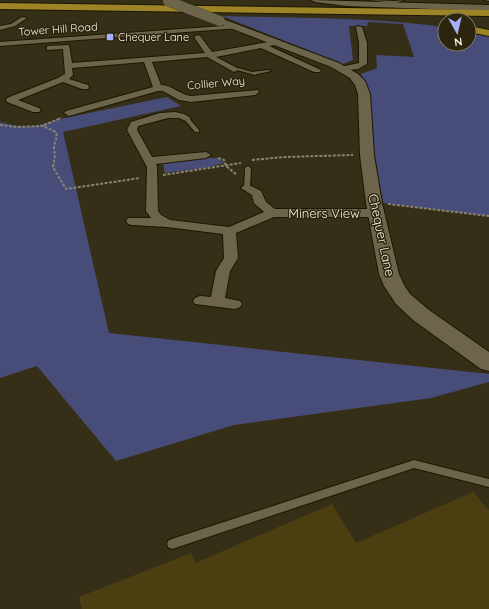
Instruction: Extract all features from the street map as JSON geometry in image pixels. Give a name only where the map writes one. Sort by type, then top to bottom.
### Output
[{"type":"highway","points":[[0,6],[489,12]]},
{"type":"highway","points":[[280,9],[489,8]]},
{"type":"highway","points":[[0,10],[234,20],[377,18],[422,22]]},
{"type":"highway","points":[[234,20],[457,16],[489,17]]},
{"type":"highway","points":[[477,31],[489,33]]},
{"type":"street","name":"Chequer Lane","points":[[167,0],[220,21],[234,20],[270,44],[343,69],[354,76],[361,84],[364,94],[367,155],[389,274],[394,286],[404,299],[421,316],[489,363]]},
{"type":"street","points":[[315,0],[354,4],[489,8]]},
{"type":"street","points":[[0,28],[13,25],[24,18]]},
{"type":"street","name":"Tower Hill Road","points":[[0,44],[234,20]]},
{"type":"street","points":[[343,69],[363,64],[363,43],[359,28]]},
{"type":"street","points":[[0,52],[213,36]]},
{"type":"street","points":[[198,37],[214,59],[235,70]]},
{"type":"street","points":[[68,66],[210,55],[270,44],[317,70]]},
{"type":"street","points":[[10,100],[69,75],[66,47]]},
{"type":"street","points":[[69,113],[158,88],[147,60]]},
{"type":"street","points":[[62,79],[85,87]]},
{"type":"street","name":"Collier Way","points":[[158,88],[165,88],[182,98],[191,99],[255,92]]},
{"type":"street","points":[[0,97],[36,110]]},
{"type":"street","points":[[167,223],[156,218],[152,211],[152,167],[132,130],[131,122],[164,115],[182,115],[186,118]]},
{"type":"street","points":[[149,161],[206,155]]},
{"type":"street","name":"Miners View","points":[[247,187],[257,193],[260,203],[272,213]]},
{"type":"street","name":"Miners View","points":[[230,231],[272,213],[376,208]]},
{"type":"street","points":[[132,221],[167,223],[230,231],[231,258],[223,271],[217,302]]},
{"type":"street","points":[[200,301],[235,304]]},
{"type":"lane","points":[[369,0],[395,2],[403,0]]},
{"type":"lane","points":[[235,70],[254,74],[269,70]]},
{"type":"lane","points":[[186,118],[197,130]]},
{"type":"lane","points":[[247,187],[248,168]]},
{"type":"lane","points":[[172,544],[414,464],[489,483]]},
{"type":"path","points":[[206,155],[224,160],[226,166],[247,187]]},
{"type":"path","points":[[376,208],[489,216]]},
{"type":"shaded area","points":[[222,16],[389,21],[437,26],[437,52],[477,52],[477,33],[489,35],[489,216],[383,203],[374,155],[368,92],[361,74],[377,68],[376,55],[414,57],[403,24],[368,22],[367,26],[349,26],[353,60],[343,64]]},
{"type":"shaded area","points":[[167,97],[181,106],[63,132],[109,333],[489,374],[489,382],[431,398],[234,425],[116,461],[37,366],[0,378],[0,122],[21,126],[41,125],[55,120]]},
{"type":"shaded area","points":[[200,158],[218,158],[224,163],[205,168],[165,173],[163,164],[165,163]]},
{"type":"building","points":[[473,492],[489,510],[489,609],[82,609],[79,597],[191,553],[195,563],[332,504],[356,543]]},
{"type":"place","name":"Chequer Lane","points":[[110,37]]}]
